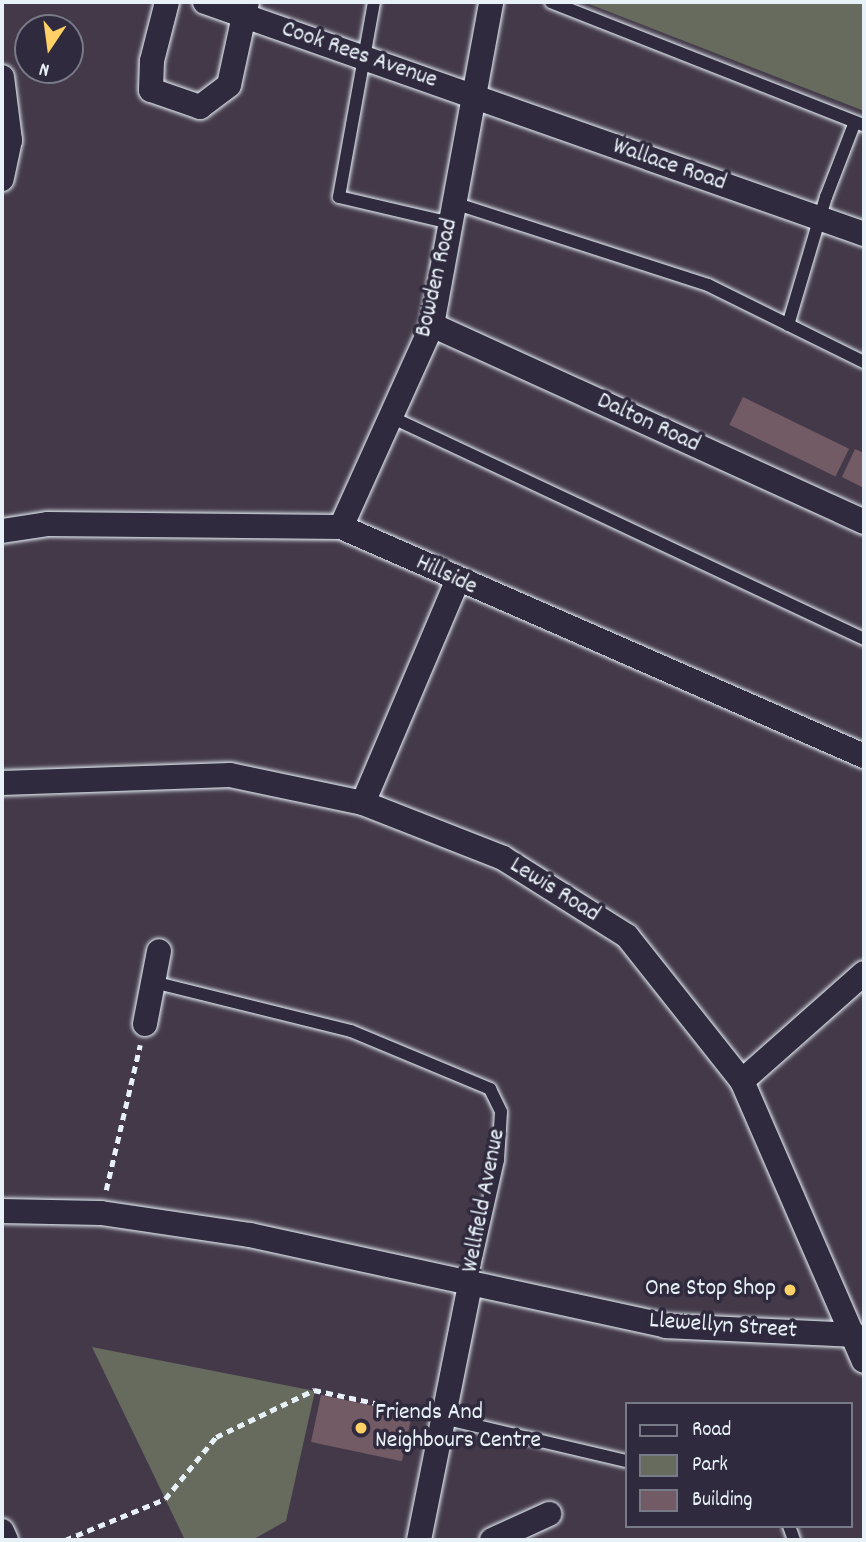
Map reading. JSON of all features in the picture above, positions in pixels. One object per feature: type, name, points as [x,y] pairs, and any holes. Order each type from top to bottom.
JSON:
[{"type":"street","points":[[167,2],[152,61],[151,90],[200,107],[229,85],[246,9]]},
{"type":"street","name":"Cook Rees Avenue","points":[[205,2],[246,9],[363,58],[474,97]]},
{"type":"street","name":"Bowden Road","points":[[341,527],[432,325],[491,2]]},
{"type":"street","points":[[2,77],[10,140],[2,179]]},
{"type":"street","name":"Wallace Road","points":[[474,97],[864,234]]},
{"type":"street","name":"Dalton Road","points":[[432,325],[864,522]]},
{"type":"street","name":"Hillside","points":[[2,531],[48,524],[341,527],[457,582],[864,756]]},
{"type":"street","points":[[363,803],[457,582]]},
{"type":"street","name":"Lewis Road","points":[[2,783],[230,775],[363,803],[503,859],[627,936],[742,1081],[860,1333],[864,1361]]},
{"type":"street","points":[[145,1024],[149,981],[159,951]]},
{"type":"street","points":[[742,1081],[864,973]]},
{"type":"street","name":"Wellfield Avenue","points":[[2,1211],[101,1213],[250,1235],[470,1284]]},
{"type":"street","points":[[419,1540],[470,1284]]},
{"type":"street","name":"Llewellyn Street","points":[[470,1284],[666,1326],[860,1333]]},
{"type":"street","points":[[492,1540],[522,1535],[549,1514]]},
{"type":"street","points":[[2,1531],[6,1540]]},
{"type":"lane","points":[[374,2],[339,197],[452,213],[708,285],[864,362]]},
{"type":"lane","points":[[551,2],[860,123],[826,197],[823,220],[788,325]]},
{"type":"lane","points":[[391,417],[864,639]]},
{"type":"lane","name":"Wellfield Avenue","points":[[149,981],[351,1031],[490,1089],[501,1112],[498,1160],[470,1284]]},
{"type":"lane","points":[[443,1418],[624,1461]]},
{"type":"path","points":[[110,1175],[145,1024]]},
{"type":"path","points":[[65,1540],[165,1499],[216,1437],[314,1390],[443,1418]]},
{"type":"green space","points":[[584,2],[864,2],[864,111],[859,109]]},
{"type":"green space","points":[[92,1347],[315,1391],[286,1521],[252,1540],[185,1540]]},
{"type":"building","points":[[743,397],[849,449],[835,477],[729,425]]},
{"type":"building","points":[[855,449],[864,453],[864,488],[842,477]]},
{"type":"building","name":"Friends And Neighbours Centre","points":[[321,1395],[412,1414],[402,1461],[311,1442]]},
{"type":"place","name":"One Stop Shop","points":[[790,1290]]},
{"type":"place","name":"Friends And Neighbours Centre","points":[[361,1428]]}]
